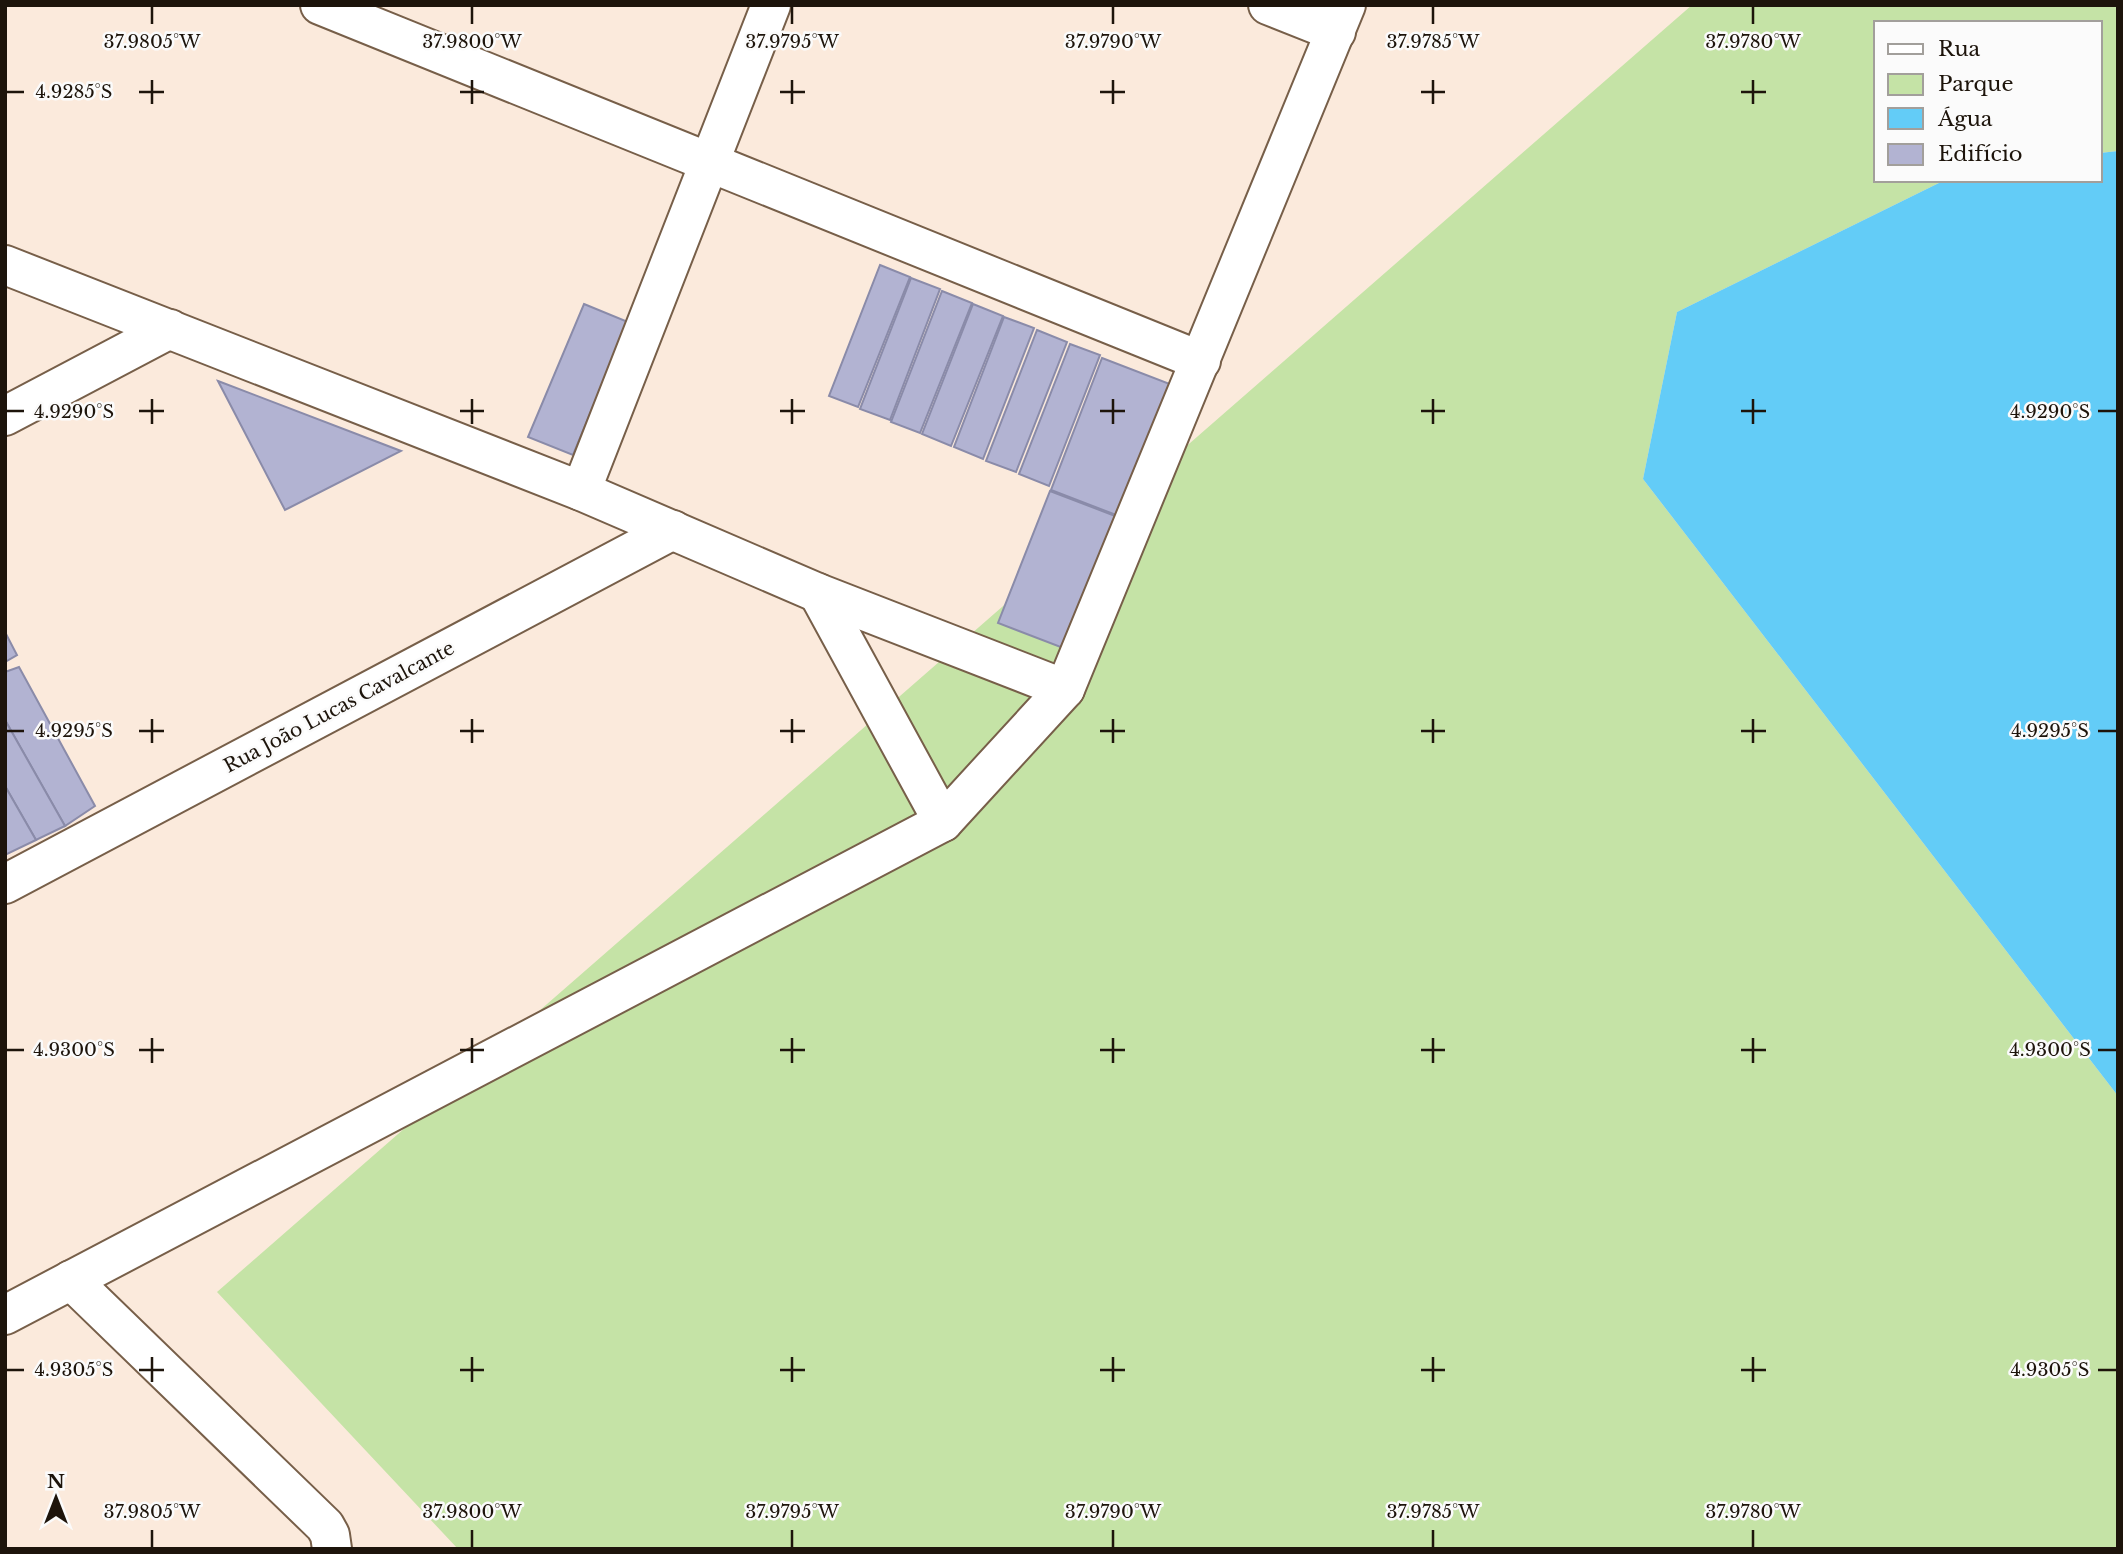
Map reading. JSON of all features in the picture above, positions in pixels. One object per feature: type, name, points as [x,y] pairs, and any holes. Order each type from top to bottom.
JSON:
[{"type":"street","points":[[320,5],[1201,361]]},
{"type":"street","points":[[581,491],[771,5]]},
{"type":"street","points":[[5,1315],[943,822],[1065,689],[1341,19],[1268,5]]},
{"type":"street","points":[[5,265],[581,491],[818,593],[1065,689]]},
{"type":"street","points":[[5,416],[170,329]]},
{"type":"street","name":"Rua João Lucas Cavalcante","points":[[5,884],[673,530]]},
{"type":"street","points":[[818,593],[943,822]]},
{"type":"street","points":[[71,1280],[325,1526],[330,1535],[332,1549]]},
{"type":"green space","points":[[1692,5],[2118,5],[2118,151],[2102,153],[2102,21],[1874,21],[1874,182],[1941,182],[1677,312],[1643,479],[2118,1096],[2118,1549],[458,1549],[217,1292]]},
{"type":"water","points":[[2118,151],[2118,1096],[1643,479],[1677,312],[1941,182],[2102,182],[2102,153]]},
{"type":"building","points":[[880,265],[910,277],[858,407],[829,396]]},
{"type":"building","points":[[911,278],[940,289],[890,420],[860,409]]},
{"type":"building","points":[[942,291],[972,303],[920,433],[891,422]]},
{"type":"building","points":[[584,304],[628,322],[573,455],[528,437]]},
{"type":"building","points":[[973,304],[1003,316],[951,446],[922,434]]},
{"type":"building","points":[[1004,317],[1034,328],[983,459],[954,447]]},
{"type":"building","points":[[1037,330],[1067,342],[1016,472],[986,461]]},
{"type":"building","points":[[1070,344],[1100,355],[1049,486],[1019,474]]},
{"type":"building","points":[[1102,358],[1175,386],[1124,518],[1051,490]]},
{"type":"building","points":[[218,381],[401,451],[285,510]]},
{"type":"building","points":[[1050,491],[1123,519],[1071,651],[998,623]]},
{"type":"building","points":[[5,632],[17,655],[5,662]]},
{"type":"building","points":[[19,667],[95,806],[65,826],[5,720],[5,672]]},
{"type":"building","points":[[5,720],[65,826],[36,840],[5,786]]},
{"type":"building","points":[[5,786],[36,840],[5,855]]}]
